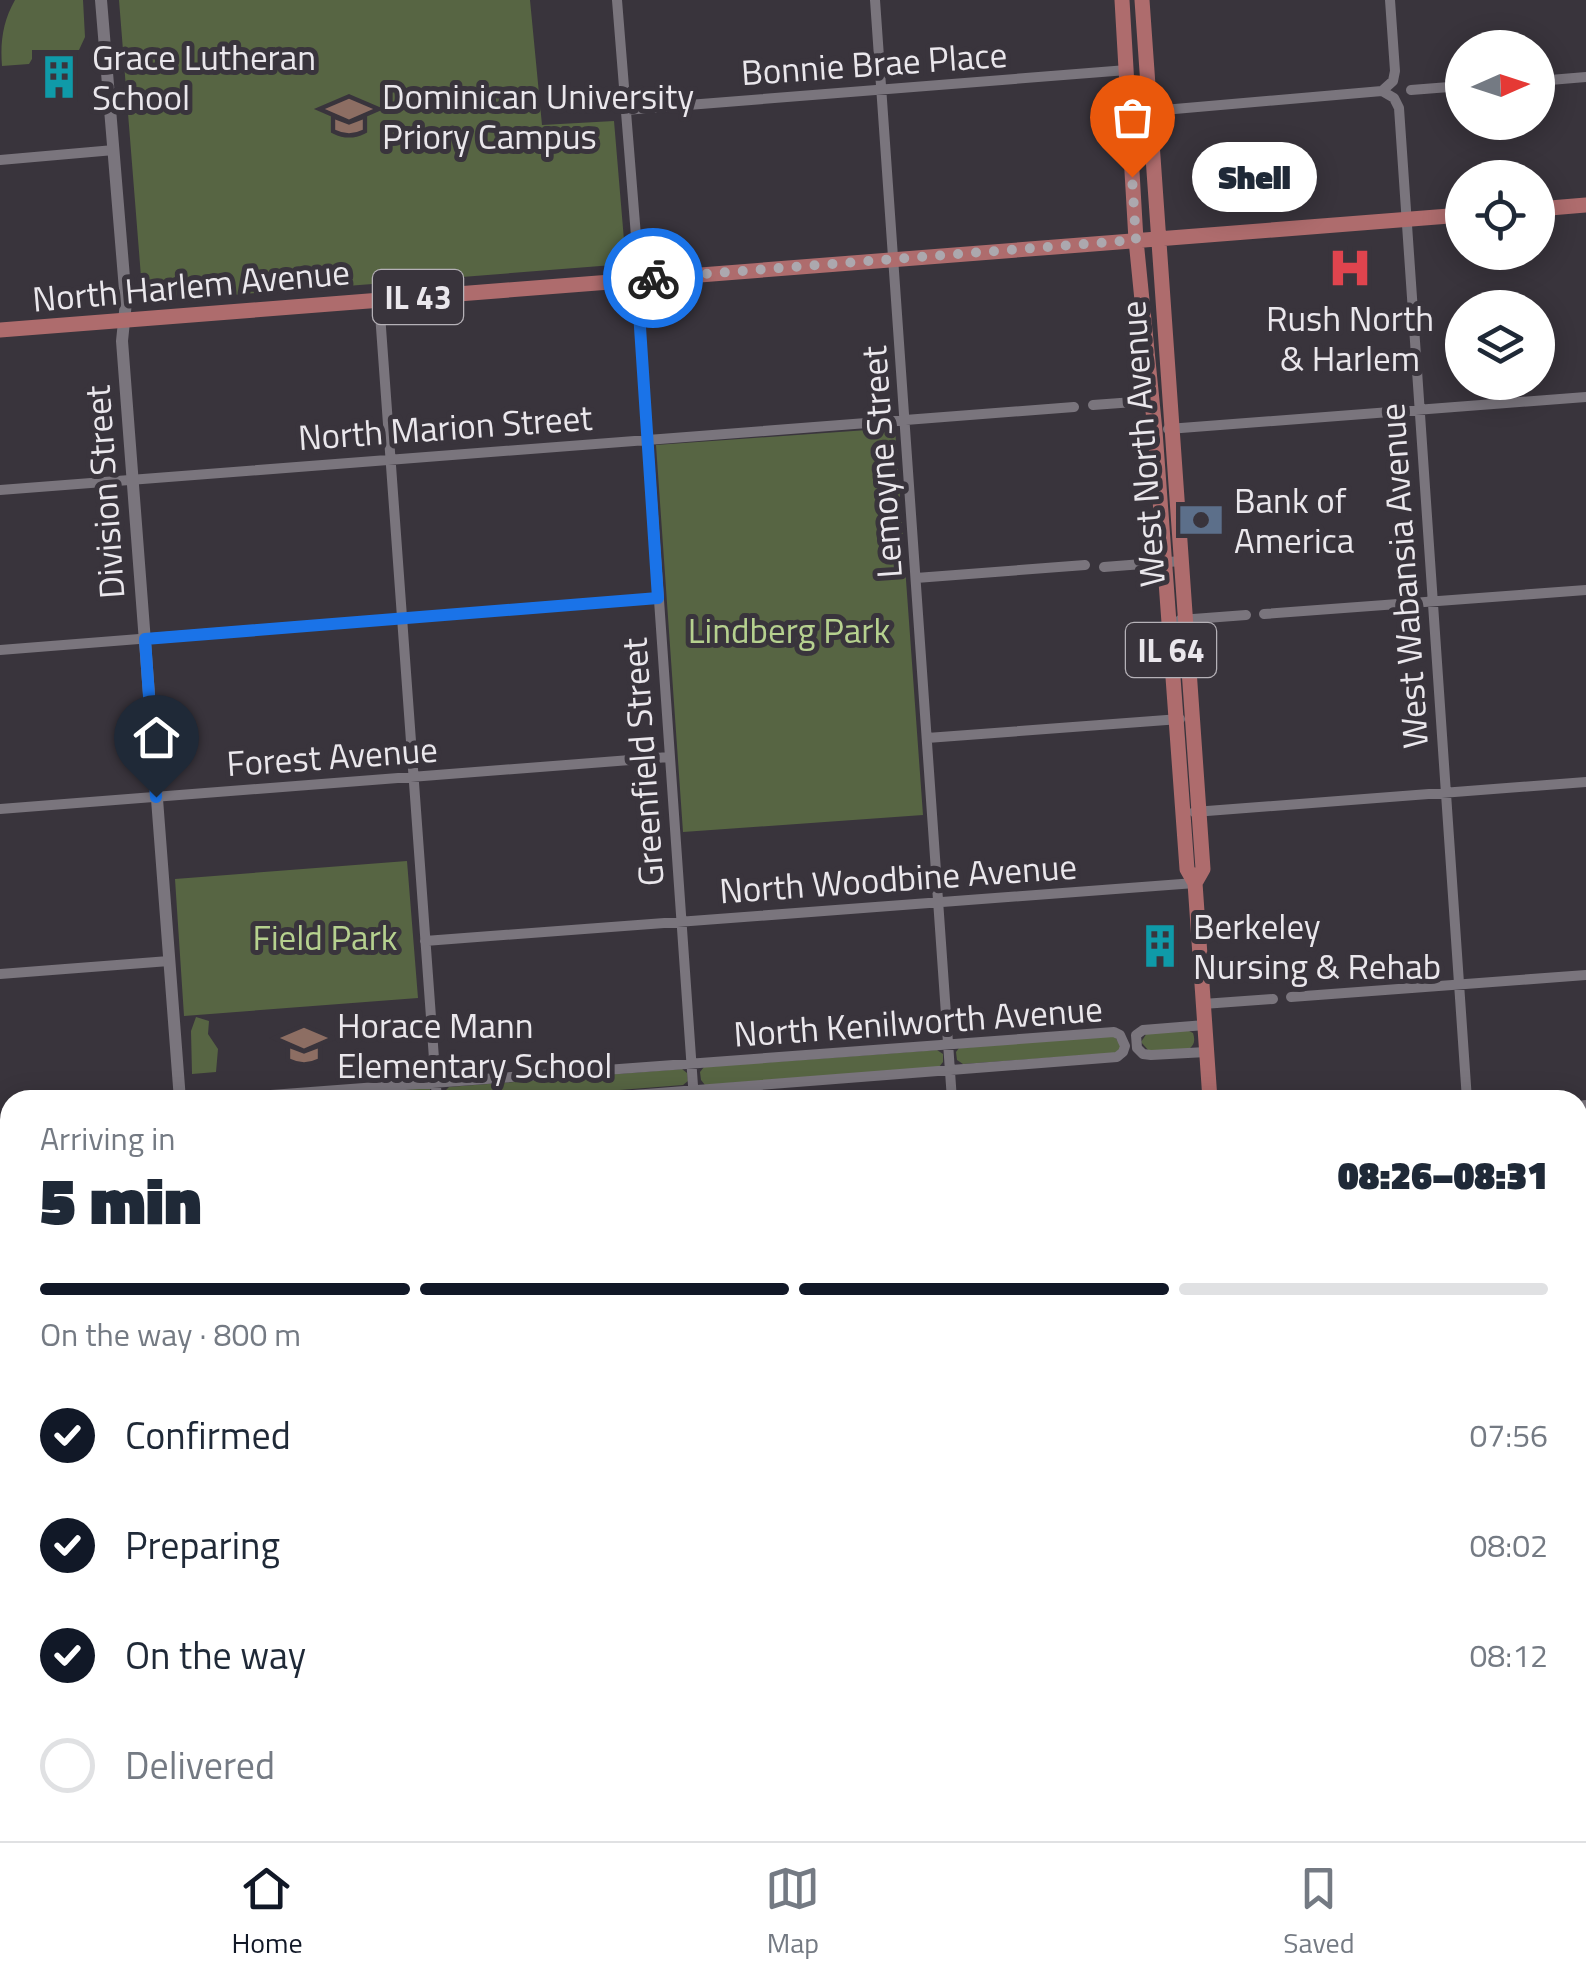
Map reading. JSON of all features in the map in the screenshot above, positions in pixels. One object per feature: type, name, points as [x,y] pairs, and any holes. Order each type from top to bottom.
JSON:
[{"type":"main road","name":"IL 64","points":[[1122,0],[1136,240]]},
{"type":"main road","name":"IL 64","points":[[1142,0],[1158,238]]},
{"type":"main road","points":[[1555,208],[1586,205]]},
{"type":"main road","name":"North Harlem Avenue","points":[[0,330],[1445,216]]},
{"type":"main road","name":"West North Avenue","points":[[1158,238],[1163,430],[1191,812],[1187,869],[1194,883],[1209,1090]]},
{"type":"main road","name":"West North Avenue","points":[[1136,240],[1151,401],[1163,430]]},
{"type":"street","name":"Division Street","points":[[102,0],[126,302],[122,341],[179,1090]]},
{"type":"street","name":"Greenfield Street","points":[[617,0],[694,1090]]},
{"type":"street","name":"Lemoyne Street","points":[[874,0],[951,1090]]},
{"type":"street","points":[[1129,113],[1382,91],[1393,80],[1395,71],[1390,0]]},
{"type":"street","name":"Bonnie Brae Place","points":[[625,110],[1127,70]]},
{"type":"street","points":[[1555,80],[1586,77]]},
{"type":"street","points":[[1411,90],[1445,87]]},
{"type":"street","name":"West Wabansia Avenue","points":[[1382,91],[1394,98],[1400,108],[1465,1090]]},
{"type":"street","points":[[0,160],[114,150]]},
{"type":"street","points":[[379,300],[436,1090]]},
{"type":"street","points":[[1163,430],[1586,397]]},
{"type":"street","points":[[1093,405],[1151,401]]},
{"type":"street","name":"North Marion Street","points":[[0,490],[1074,406]]},
{"type":"street","points":[[1104,567],[1172,562]]},
{"type":"street","points":[[916,578],[1085,565]]},
{"type":"street","points":[[1264,614],[1586,590]]},
{"type":"street","points":[[0,650],[658,598]]},
{"type":"street","points":[[1177,620],[1246,615]]},
{"type":"street","points":[[927,738],[1184,719]]},
{"type":"street","name":"Forest Avenue","points":[[0,809],[669,758]]},
{"type":"street","points":[[1191,812],[1586,782]]},
{"type":"street","name":"North Woodbine Avenue","points":[[426,941],[1194,883]]},
{"type":"street","points":[[0,974],[169,961]]},
{"type":"street","points":[[1291,998],[1586,975]]},
{"type":"street","points":[[1203,1004],[1273,999]]},
{"type":"street","name":"North Kenilworth Avenue","points":[[1204,1024],[1143,1030],[1136,1036],[1136,1048],[1143,1054],[1206,1052]]},
{"type":"street","name":"North Kenilworth Avenue","points":[[340,1090],[1114,1032],[1125,1046],[1117,1057],[745,1090]]},
{"type":"green space","points":[[15,0],[83,0],[85,37],[79,50],[32,50],[29,64],[2,66],[3,32]]},
{"type":"green space","points":[[119,0],[530,0],[542,125],[614,121],[626,264],[143,302]]},
{"type":"green space","name":"Lindberg Park","points":[[895,428],[923,815],[683,832],[656,445]]},
{"type":"green space","name":"Field Park","points":[[407,861],[418,998],[184,1016],[175,879]]},
{"type":"green space","points":[[196,1017],[209,1021],[208,1034],[218,1049],[216,1072],[192,1074],[191,1031]]},
{"type":"green space","points":[[1187,1030],[1194,1038],[1189,1049],[1149,1051],[1141,1042],[1147,1033]]},
{"type":"green space","points":[[1114,1036],[1122,1047],[1115,1053],[963,1064],[957,1060],[959,1048]]},
{"type":"green space","points":[[937,1050],[943,1054],[939,1067],[705,1085],[700,1072],[704,1067]]},
{"type":"green space","points":[[682,1069],[688,1081],[683,1085],[619,1090],[446,1090]]},
{"type":"way so far","points":[[653,278],[1136,240],[1132,177]]},
{"type":"place","name":"Grace Lutheran School","points":[[59,77]]},
{"type":"place","name":"Dominican University Priory Campus","points":[[349,116]]},
{"type":"place","name":"Shell","points":[[1132,177]]},
{"type":"place","name":"Rush North & Harlem","points":[[1350,268]]},
{"type":"place","name":"Bank of America","points":[[1201,520]]},
{"type":"place","name":"Berkeley Nursing & Rehab","points":[[1160,946]]},
{"type":"place","name":"Horace Mann Elementary School","points":[[304,1045]]},
{"type":"route","points":[[156,797],[145,639],[658,598],[638,297],[638,279],[653,278]]}]
